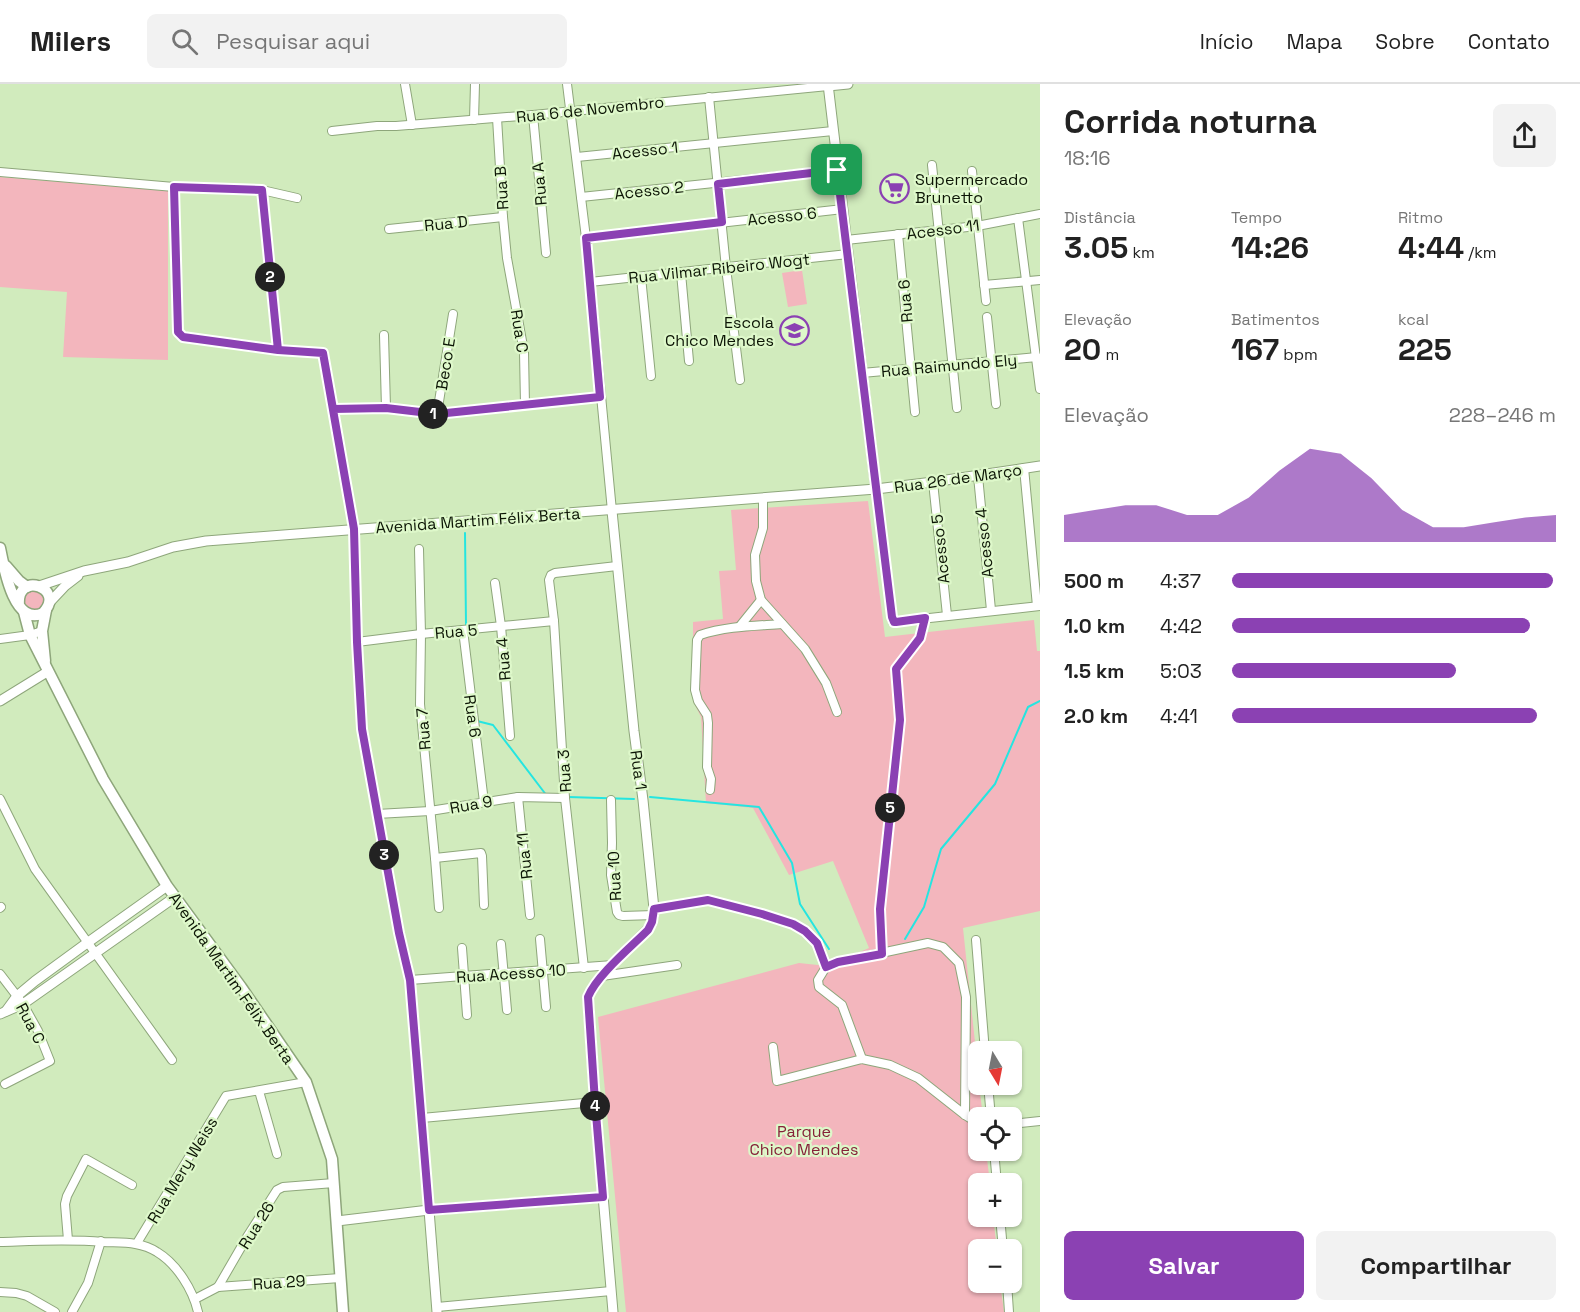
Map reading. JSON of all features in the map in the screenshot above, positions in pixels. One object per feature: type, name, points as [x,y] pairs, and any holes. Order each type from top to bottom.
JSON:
[{"type":"main road","points":[[2,558],[19,581],[27,586],[39,586],[47,592],[48,607],[36,616],[32,616],[22,608],[19,596],[27,586]]},
{"type":"main road","name":"Avenida Martim Félix Berta","points":[[2,558],[13,595],[22,608],[30,635],[103,779],[167,886],[241,987],[306,1082],[332,1159],[343,1312]]},
{"type":"main road","name":"Avenida Martim Félix Berta","points":[[46,670],[42,631],[48,607]]},
{"type":"street","points":[[405,84],[412,125]]},
{"type":"street","points":[[474,120],[475,84]]},
{"type":"street","points":[[567,84],[586,238],[612,511]]},
{"type":"street","name":"Rua 6 de Novembro","points":[[332,131],[533,115],[848,84]]},
{"type":"street","points":[[828,85],[894,622],[1039,606],[1024,468]]},
{"type":"street","points":[[709,97],[740,380]]},
{"type":"street","name":"Rua A","points":[[533,115],[546,253]]},
{"type":"street","name":"Rua B","points":[[497,118],[507,258]]},
{"type":"street","points":[[714,143],[833,131]]},
{"type":"street","name":"Acesso 1","points":[[577,157],[714,143]]},
{"type":"street","points":[[932,165],[957,408]]},
{"type":"street","points":[[718,184],[837,170]]},
{"type":"street","points":[[972,171],[986,301]]},
{"type":"street","points":[[0,172],[174,187],[262,190],[297,198]]},
{"type":"street","name":"Acesso 2","points":[[581,197],[718,184]]},
{"type":"street","points":[[174,187],[178,332],[180,335],[278,350],[323,353],[354,529],[362,729],[399,933],[410,980],[437,1310],[611,1291]]},
{"type":"street","points":[[262,190],[278,350]]},
{"type":"street","name":"Acesso 6","points":[[586,238],[843,209]]},
{"type":"street","name":"Acesso 11","points":[[846,240],[977,226],[1040,214]]},
{"type":"street","name":"Rua D","points":[[389,229],[503,216]]},
{"type":"street","points":[[1018,218],[1026,281],[1036,324],[1036,357],[1040,389]]},
{"type":"street","name":"Rua 6","points":[[898,234],[911,369]]},
{"type":"street","name":"Rua Vilmar Ribeiro Wogt","points":[[590,282],[848,254]]},
{"type":"street","name":"Rua C","points":[[507,258],[524,352],[525,405]]},
{"type":"street","points":[[681,273],[689,361]]},
{"type":"street","points":[[641,277],[651,376]]},
{"type":"street","points":[[984,285],[1040,280]]},
{"type":"street","name":"Beco E","points":[[437,414],[453,314]]},
{"type":"street","points":[[987,317],[996,404]]},
{"type":"street","points":[[384,335],[386,408]]},
{"type":"street","name":"Rua Raimundo Ely","points":[[862,373],[1036,357]]},
{"type":"street","points":[[911,369],[915,412]]},
{"type":"street","points":[[333,409],[386,408],[437,414],[600,397]]},
{"type":"street","name":"Rua 26 de Março","points":[[876,489],[1040,466]]},
{"type":"street","name":"Acesso 4","points":[[978,476],[991,610]]},
{"type":"street","name":"Acesso 5","points":[[933,482],[947,615]]},
{"type":"street","name":"Avenida Martim Félix Berta","points":[[39,586],[84,571],[128,562],[174,547],[206,541],[876,489]]},
{"type":"street","points":[[763,498],[763,528],[755,555],[756,581],[761,600],[805,649],[826,683],[837,712]]},
{"type":"street","name":"Rua 1","points":[[612,511],[654,912]]},
{"type":"street","name":"Rua 7","points":[[419,549],[420,704],[439,908]]},
{"type":"street","name":"Rua 3","points":[[584,968],[565,798],[554,621],[549,580],[555,573],[617,566]]},
{"type":"street","name":"Avenida Martim Félix Berta","points":[[48,607],[65,586],[84,571]]},
{"type":"street","name":"Rua 4","points":[[495,583],[510,736]]},
{"type":"street","points":[[740,626],[761,600]]},
{"type":"street","points":[[882,954],[880,909],[900,720],[896,669],[920,638],[925,618]]},
{"type":"street","name":"Rua 5","points":[[357,642],[554,621]]},
{"type":"street","points":[[710,790],[711,779],[707,767],[707,715],[698,701],[695,690],[697,640],[705,633],[740,626],[782,624]]},
{"type":"street","name":"Rua 6","points":[[462,630],[484,802]]},
{"type":"street","points":[[0,639],[42,631]]},
{"type":"street","points":[[0,701],[46,670]]},
{"type":"street","name":"Rua 9","points":[[377,814],[430,811],[518,796],[565,798]]},
{"type":"street","name":"Rua 11","points":[[518,796],[530,915]]},
{"type":"street","points":[[0,799],[35,869],[172,1060]]},
{"type":"street","name":"Rua 10","points":[[611,800],[611,875],[616,912],[623,916],[654,912]]},
{"type":"street","points":[[435,858],[481,853],[484,905]]},
{"type":"street","points":[[20,1000],[87,943],[167,886]]},
{"type":"street","points":[[3,1012],[95,953],[175,897]]},
{"type":"street","points":[[613,1312],[588,1005],[588,997],[592,989],[648,930],[654,912],[708,900],[793,924],[805,931],[817,943],[826,967]]},
{"type":"street","points":[[540,939],[546,1007]]},
{"type":"street","points":[[976,940],[984,1041]]},
{"type":"street","points":[[501,944],[507,1010]]},
{"type":"street","points":[[862,1059],[843,1005],[819,987],[818,980],[826,967],[838,962],[928,944],[943,947],[959,963],[966,997],[965,1115]]},
{"type":"street","points":[[462,948],[467,1015]]},
{"type":"street","name":"Rua Acesso 10","points":[[410,980],[613,965]]},
{"type":"street","points":[[602,976],[677,965]]},
{"type":"street","name":"Rua C","points":[[0,975],[20,1000],[38,1031],[50,1062],[5,1084]]},
{"type":"street","points":[[773,1047],[777,1080],[862,1059],[890,1065],[918,1078],[968,1117]]},
{"type":"street","points":[[277,1154],[259,1090],[306,1082]]},
{"type":"street","name":"Rua Mery Weiss","points":[[137,1244],[226,1096],[259,1090]]},
{"type":"street","points":[[422,1118],[595,1102]]},
{"type":"street","points":[[1022,1123],[1040,1121]]},
{"type":"street","points":[[68,1240],[65,1204],[86,1159],[132,1185]]},
{"type":"street","name":"Rua 26","points":[[218,1287],[278,1190],[283,1187],[334,1183]]},
{"type":"street","points":[[337,1221],[429,1210],[603,1197]]},
{"type":"street","points":[[0,1242],[68,1240],[137,1244],[158,1252],[177,1269],[195,1299],[198,1312]]},
{"type":"street","points":[[72,1312],[88,1283],[101,1241]]},
{"type":"street","name":"Rua 29","points":[[218,1287],[340,1278]]},
{"type":"street","points":[[195,1299],[218,1287]]},
{"type":"street","points":[[0,1292],[27,1296],[55,1312]]},
{"type":"street","points":[[1008,1293],[1010,1312]]},
{"type":"green space","points":[[0,177],[168,191],[168,360],[63,357],[67,292],[0,287]]},
{"type":"green space","points":[[802,270],[807,304],[788,307],[782,273]]},
{"type":"green space","name":"Parque Chico Mendes","points":[[868,501],[885,637],[1034,620],[1037,651],[1040,651],[1040,911],[963,928],[975,1041],[968,1041],[968,1095],[980,1095],[982,1107],[968,1107],[968,1161],[987,1161],[989,1173],[968,1173],[968,1227],[994,1227],[996,1239],[968,1239],[968,1293],[1001,1293],[1004,1312],[626,1312],[598,1017],[799,963],[827,966],[869,948],[833,861],[789,875],[753,808],[706,803],[701,717],[693,701],[693,622],[723,619],[719,571],[736,570],[731,510]]},
{"type":"green space","points":[[38,589],[46,600],[40,609],[33,610],[25,604],[24,597],[28,591]]},
{"type":"waterway","points":[[465,533],[466,625]]},
{"type":"waterway","points":[[905,939],[924,907],[941,849],[995,784],[1028,707],[1040,701]]},
{"type":"waterway","points":[[477,721],[493,725],[547,796]]},
{"type":"waterway","points":[[568,797],[634,799]]},
{"type":"waterway","points":[[650,797],[759,807],[792,863],[800,904],[829,949]]},
{"type":"place","name":"Supermercado Brunetto","points":[[894,188]]},
{"type":"place","name":"Escola Chico Mendes","points":[[795,331]]},
{"type":"route","points":[[837,170],[718,184],[722,222],[586,238],[600,397],[437,414],[386,408],[333,409],[323,353],[278,350],[180,335],[178,332],[174,187],[262,190],[278,350],[323,353],[354,529],[362,729],[399,933],[410,980],[429,1210],[603,1197],[588,997],[602,976],[648,930],[654,909],[708,900],[793,924],[805,931],[817,943],[826,967],[838,962],[882,954],[880,909],[900,720],[896,669],[920,638],[925,618],[894,622],[892,617],[837,170]]}]
